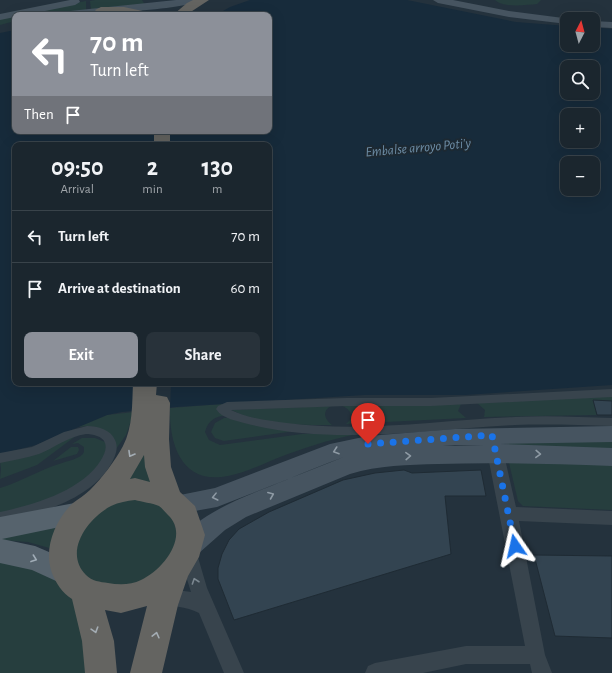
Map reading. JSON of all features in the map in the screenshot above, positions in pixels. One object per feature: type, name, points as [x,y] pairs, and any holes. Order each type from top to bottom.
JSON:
[{"type":"highway","points":[[176,8],[203,0]]},
{"type":"highway","points":[[101,10],[149,9]]},
{"type":"highway","points":[[145,386],[150,417],[156,438],[158,467],[173,500],[187,517],[191,530],[172,573],[146,673]]},
{"type":"highway","points":[[101,673],[98,641],[76,583],[62,558],[63,542],[70,526],[119,473],[150,417],[158,386]]},
{"type":"highway","points":[[90,505],[118,492],[136,489],[153,491],[173,500]]},
{"type":"highway","points":[[76,583],[99,597],[114,599],[172,573]]},
{"type":"main road","points":[[22,12],[88,0]]},
{"type":"main road","points":[[149,9],[163,5],[176,8],[195,0]]},
{"type":"main road","points":[[438,0],[509,14],[560,20]]},
{"type":"main road","points":[[450,0],[515,12],[560,18]]},
{"type":"main road","points":[[85,12],[101,10]]},
{"type":"main road","points":[[0,18],[12,15]]},
{"type":"main road","points":[[600,23],[612,24]]},
{"type":"main road","points":[[0,28],[12,25]]},
{"type":"main road","points":[[172,573],[216,523],[238,510],[345,466],[392,457],[494,444],[612,434]]},
{"type":"main road","points":[[173,500],[217,497],[338,450],[397,441],[494,444],[612,457]]},
{"type":"main road","points":[[0,528],[90,505]]},
{"type":"main road","points":[[0,551],[14,552],[32,558],[76,583]]},
{"type":"street","points":[[612,393],[431,402],[346,402],[227,406],[222,409],[231,415],[251,421],[280,427],[312,430],[361,430],[515,421],[612,422]]},
{"type":"street","points":[[0,458],[33,451],[76,433],[88,430],[99,432],[108,438],[111,448],[108,460],[102,468],[73,492],[32,509],[0,517]]},
{"type":"street","points":[[494,444],[536,655],[542,673]]},
{"type":"street","points":[[509,514],[612,518]]},
{"type":"street","points":[[206,607],[193,601],[172,573],[192,570],[234,673]]},
{"type":"street","points":[[375,673],[466,655],[536,655]]},
{"type":"green space","points":[[142,0],[145,5],[91,10],[90,1]]},
{"type":"green space","points":[[495,0],[541,0],[537,4],[509,5],[499,3]]},
{"type":"green space","points":[[86,1],[86,10],[70,12],[30,12]]},
{"type":"green space","points":[[12,16],[12,22],[0,25],[0,19]]},
{"type":"green space","points":[[612,395],[612,401],[593,400],[597,415],[484,417],[485,410],[477,403]]},
{"type":"green space","points":[[222,404],[218,412],[226,415],[212,420],[205,432],[209,440],[220,445],[302,434],[361,433],[333,439],[236,474],[212,477],[199,474],[189,468],[181,459],[176,448],[172,436],[170,408]]},
{"type":"green space","points":[[461,404],[458,411],[466,418],[346,424],[351,419],[351,414],[348,409],[342,406]]},
{"type":"green space","points":[[331,406],[326,410],[325,415],[327,420],[332,425],[280,424],[255,419],[232,410]]},
{"type":"green space","points":[[134,412],[126,435],[113,453],[114,445],[89,426],[78,427],[107,415]]},
{"type":"green space","points":[[224,418],[295,431],[224,441],[215,438],[211,432],[215,423]]},
{"type":"green space","points":[[77,435],[37,465],[0,479],[0,461]]},
{"type":"green space","points":[[82,438],[95,438],[105,442],[108,449],[97,468],[76,485],[52,498],[0,513],[0,488],[80,456],[84,452],[84,447],[78,443],[72,444]]},
{"type":"green space","points":[[142,440],[160,486],[118,487]]},
{"type":"green space","points":[[612,440],[612,452],[505,448],[506,442]]},
{"type":"green space","points":[[71,447],[78,447],[79,450],[77,454],[53,461]]},
{"type":"green space","points":[[612,462],[612,510],[523,506],[518,501],[509,463]]},
{"type":"green space","points":[[143,497],[171,510],[180,546],[150,582],[101,587],[77,569],[74,539],[109,502]]},
{"type":"green space","points":[[58,524],[53,549],[28,542],[0,540],[0,535]]},
{"type":"green space","points":[[0,551],[67,573],[101,673],[0,673]]},
{"type":"water","name":"Embalse arroyo Poti'y","points":[[250,0],[407,0],[516,22],[560,25],[560,52],[600,52],[600,28],[612,29],[612,385],[465,395],[364,395],[176,407],[122,412],[107,415],[36,445],[0,454],[0,33],[12,31],[12,134],[272,134],[272,12],[221,12],[230,7]]},
{"type":"pier","points":[[136,386],[171,386],[170,410],[133,414]]},
{"type":"building","points":[[593,400],[612,401],[612,415],[597,415]]},
{"type":"building","points":[[404,470],[412,473],[481,470],[486,496],[445,496],[451,554],[234,620],[218,579],[218,568],[222,554],[229,540],[239,529],[269,512],[343,480],[375,473]]},
{"type":"building","points":[[534,555],[612,556],[612,638],[555,636]]},
{"type":"route","points":[[368,444],[492,435],[515,546]]}]
